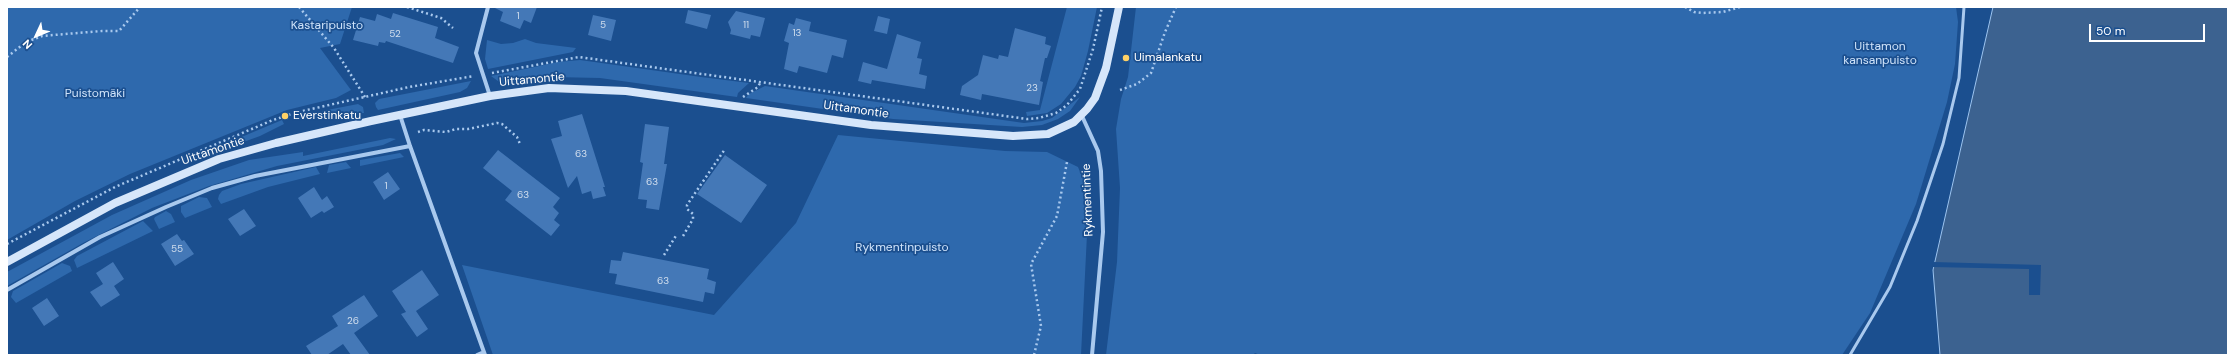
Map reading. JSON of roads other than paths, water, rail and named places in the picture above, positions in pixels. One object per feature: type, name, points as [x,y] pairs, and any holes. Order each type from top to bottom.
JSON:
[{"type":"street","points":[[488,7],[476,53],[490,96]]},
{"type":"street","points":[[1082,116],[1101,84],[1119,7]]},
{"type":"street","name":"Uittamontie","points":[[7,262],[115,203],[219,159],[283,141],[490,96],[549,88],[626,91],[871,125],[1013,136],[1053,133],[1082,116]]},
{"type":"street","points":[[400,115],[484,353],[478,355]]},
{"type":"street","name":"Rykmentintie","points":[[1082,116],[1098,151],[1101,171],[1103,232],[1092,355]]},
{"type":"street","points":[[7,290],[100,237],[212,188],[254,176],[410,146]]},
{"type":"lane","points":[[1850,355],[1890,286],[1917,221],[1943,144],[1959,78],[1964,7]]},
{"type":"place","name":"Uimalankatu","points":[[1126,58]]},
{"type":"place","name":"Everstinkatu","points":[[285,116]]},
{"type":"park label","name":"Kastaripuisto","points":[[327,26]]},
{"type":"park label","name":"Uittamon kansanpuisto","points":[[1880,54]]},
{"type":"park label","name":"Puistomäki","points":[[95,94]]},
{"type":"park label","name":"Rykmentinpuisto","points":[[902,248]]}]
